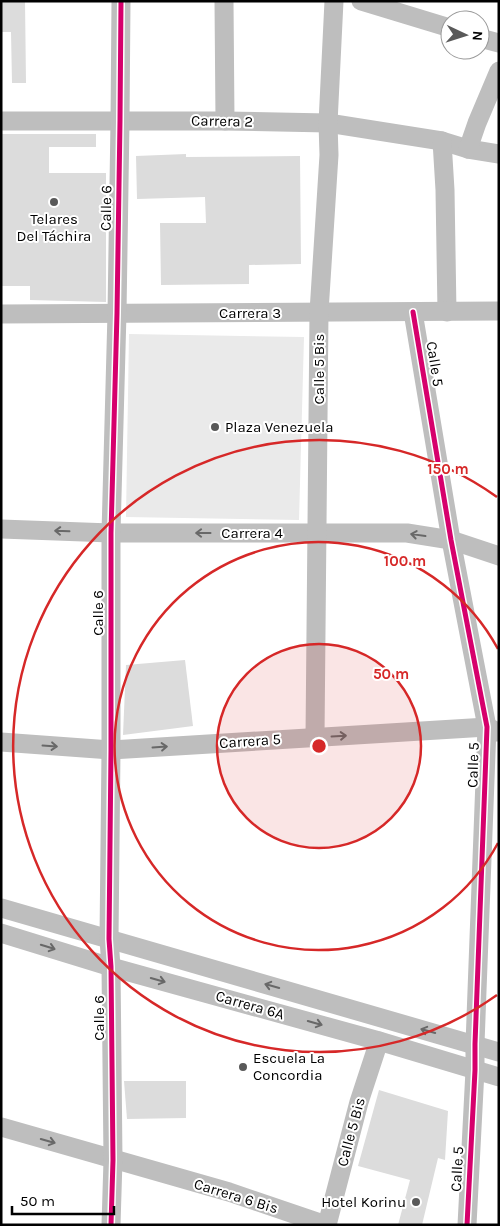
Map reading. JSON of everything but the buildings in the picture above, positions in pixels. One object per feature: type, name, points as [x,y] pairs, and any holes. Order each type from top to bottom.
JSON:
[{"type":"street","name":"Calle 6","points":[[112,1225],[111,967],[109,940],[111,533],[117,314],[120,1]]},
{"type":"street","points":[[224,1],[224,121]]},
{"type":"street","name":"Calle 5 Bis","points":[[315,737],[319,312],[329,155],[328,123],[334,1]]},
{"type":"street","points":[[361,1],[440,25]]},
{"type":"street","points":[[468,149],[477,122],[499,71]]},
{"type":"street","name":"Carrera 2","points":[[1,121],[328,123],[442,141],[468,149],[499,154]]},
{"type":"street","points":[[442,141],[445,190],[447,312]]},
{"type":"street","name":"Carrera 3","points":[[1,314],[499,311]]},
{"type":"street","name":"Calle 5","points":[[413,312],[451,540],[493,730],[475,1044],[467,1225]]},
{"type":"street","name":"Carrera 4","points":[[1,530],[111,533],[407,533],[451,540],[499,556]]},
{"type":"street","name":"Carrera 5","points":[[1,742],[111,750],[315,737],[493,730]]},
{"type":"street","name":"Carrera 6A","points":[[1,908],[499,1052]]},
{"type":"street","name":"Carrera 6A","points":[[1,933],[111,967],[379,1041],[499,1077]]},
{"type":"street","name":"Calle 5 Bis","points":[[327,1225],[359,1102],[379,1041]]},
{"type":"street","name":"Carrera 6 Bis","points":[[1,1127],[228,1192],[327,1225]]},
{"type":"shaded area","name":"Plaza Venezuela","points":[[129,334],[304,337],[299,520],[126,517]]},
{"type":"cycle path","points":[[111,1225],[113,1160],[109,939],[111,533],[117,313],[121,1]]},
{"type":"cycle path","points":[[413,312],[451,540],[487,727],[475,1070],[467,1225]]},
{"type":"place","name":"Telares Del Táchira","points":[[54,202]]},
{"type":"place","name":"Plaza Venezuela","points":[[215,427]]},
{"type":"place","name":"Escuela La Concordia","points":[[243,1067]]},
{"type":"place","name":"Hotel Korinu","points":[[416,1202]]}]
